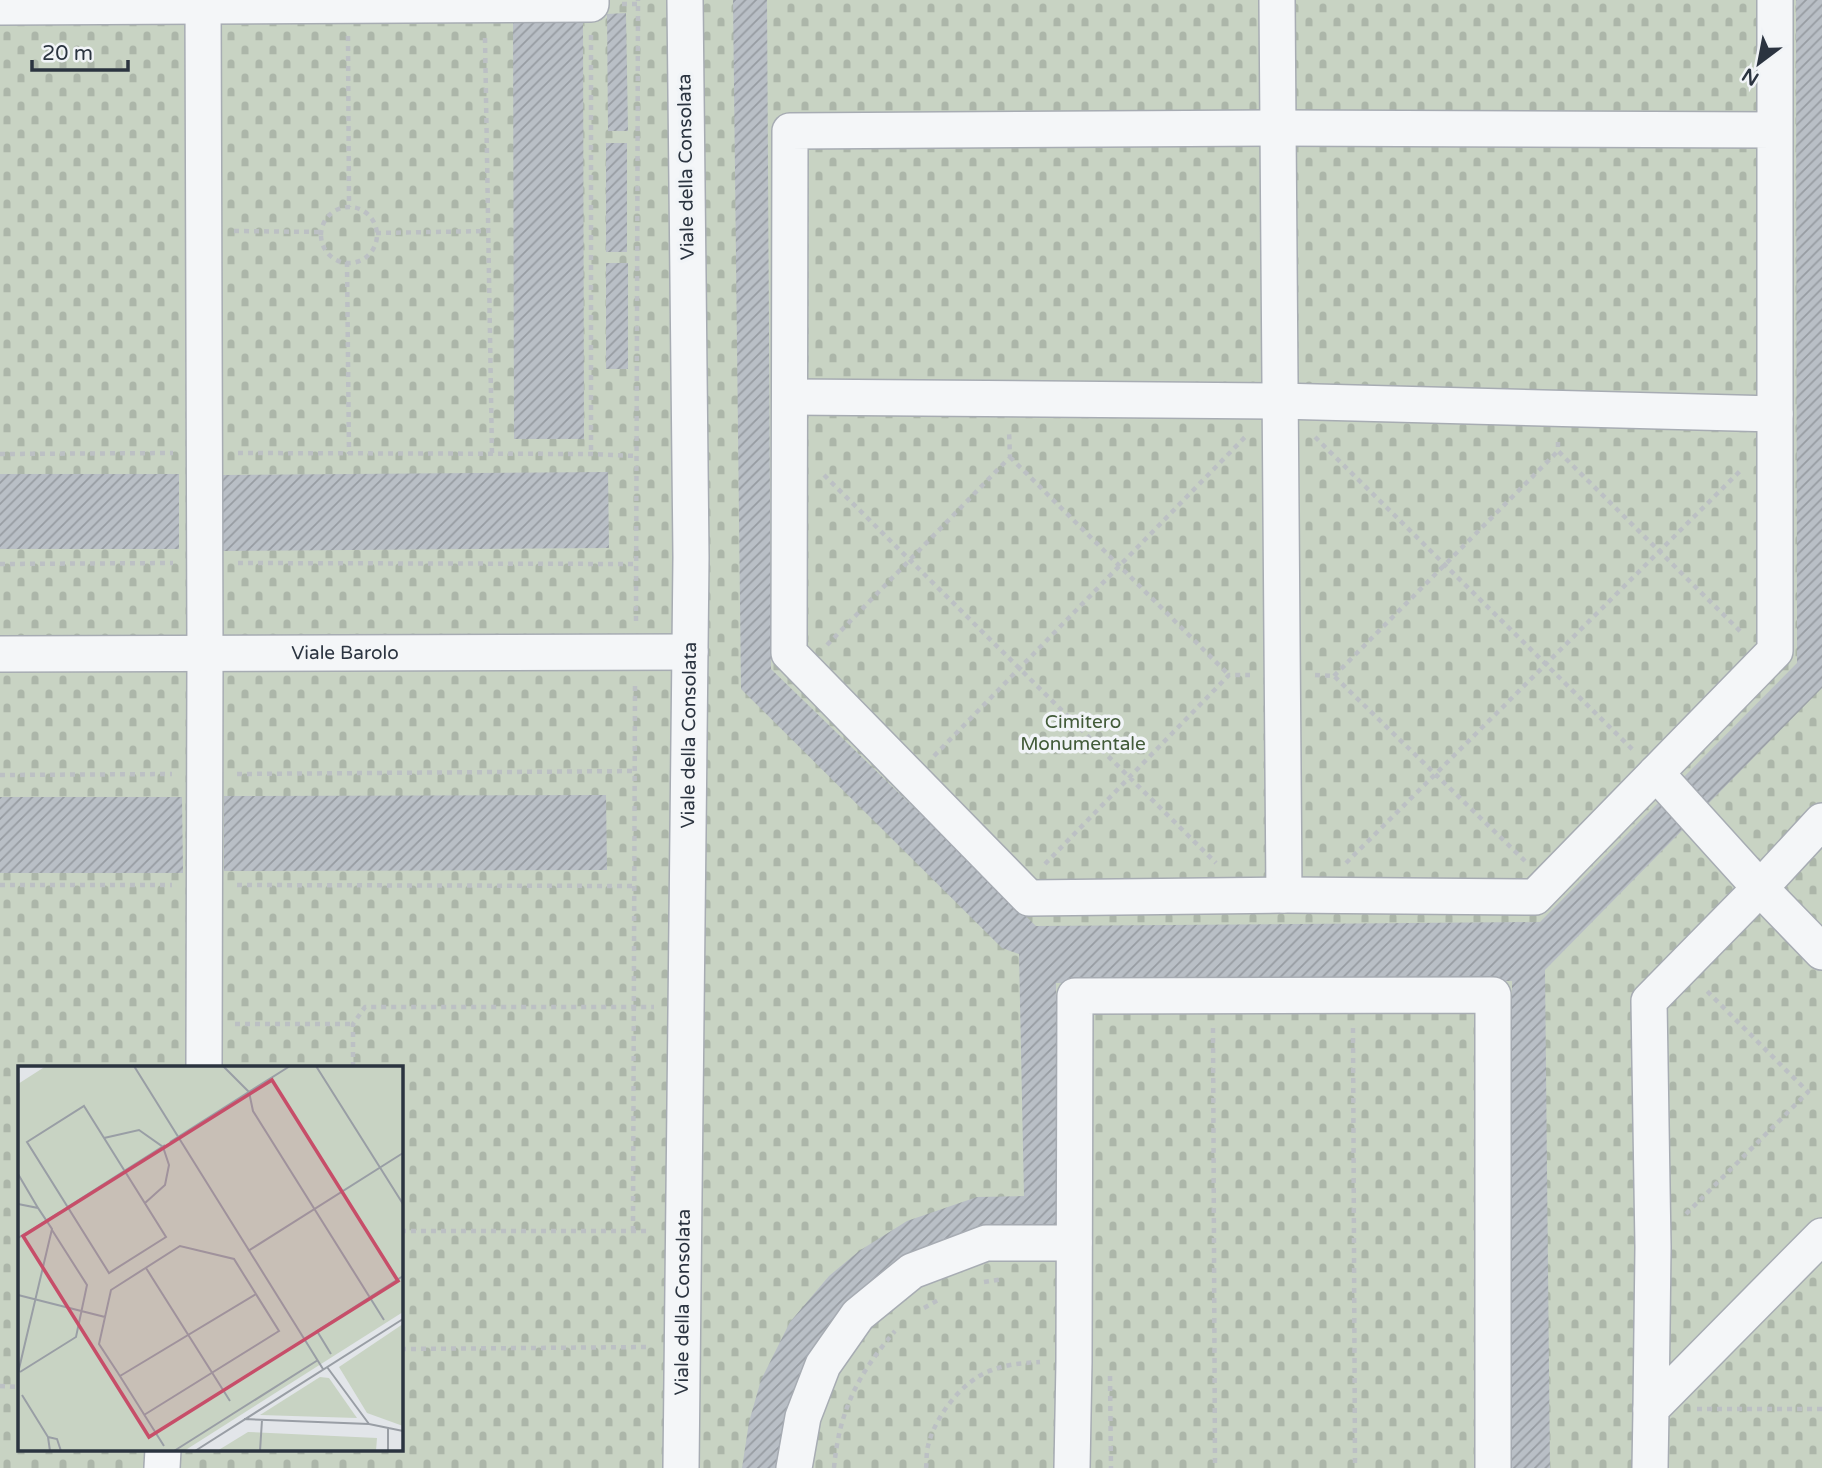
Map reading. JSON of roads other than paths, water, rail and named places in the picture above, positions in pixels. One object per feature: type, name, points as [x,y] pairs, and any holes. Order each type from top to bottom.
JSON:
[{"type":"street","name":"Viale della Consolata","points":[[681,1468],[691,557],[685,0]]},
{"type":"street","points":[[1277,0],[1279,401],[1299,896]]},
{"type":"street","points":[[1775,0],[1775,130],[1775,425],[1775,651],[1535,897],[1029,898],[789,653],[790,131],[1278,128],[1775,130]]},
{"type":"street","points":[[0,7],[203,3],[347,6],[591,2]]},
{"type":"street","points":[[203,3],[204,1066]]},
{"type":"street","points":[[790,397],[1279,401],[1562,409],[1775,425]]},
{"type":"street","name":"Viale Barolo","points":[[0,654],[690,652]]},
{"type":"street","points":[[1656,773],[1759,888],[1822,953]]},
{"type":"street","points":[[1650,1468],[1653,1247],[1649,1001],[1822,821]]},
{"type":"street","points":[[1072,1468],[1075,996],[1213,995],[1353,1012],[1493,995],[1493,1468]]},
{"type":"street","points":[[1651,1409],[1822,1236]]},
{"type":"street","points":[[794,1468],[803,1417],[822,1365],[858,1315],[912,1270],[986,1243],[1074,1243]]},
{"type":"street","points":[[162,1468],[163,1450]]},
{"type":"park label","name":"Cimitero Monumentale","points":[[1083,733]]}]
